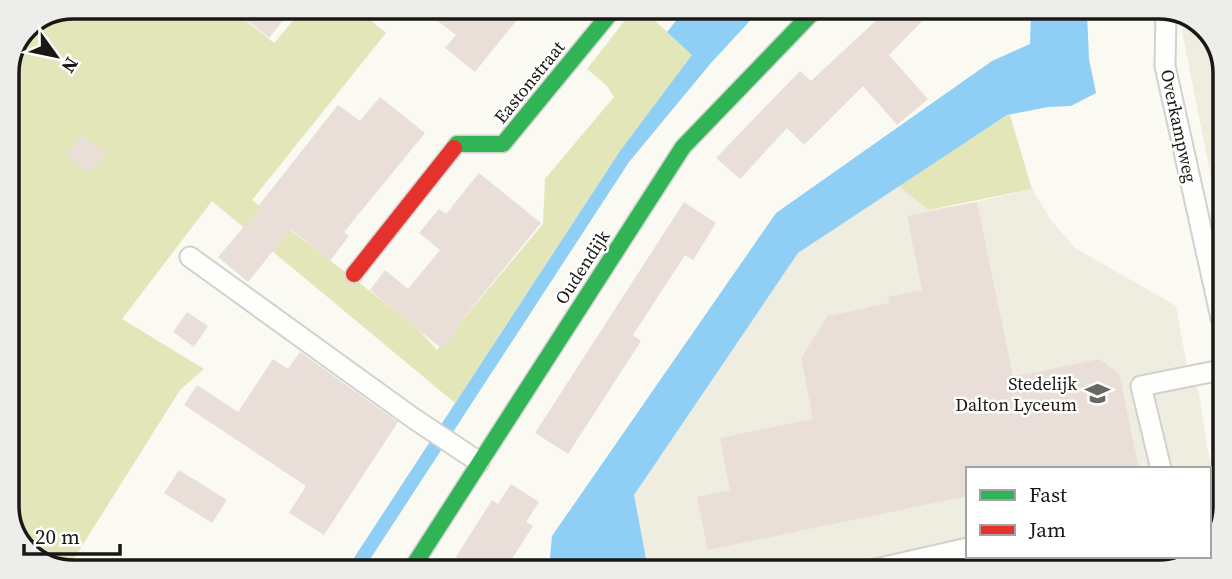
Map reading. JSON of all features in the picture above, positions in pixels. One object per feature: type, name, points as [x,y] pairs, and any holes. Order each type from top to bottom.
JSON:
[{"type":"street","name":"Eastonstraat","points":[[354,274],[457,145],[503,144],[606,19]]},
{"type":"street","name":"Oudendijk","points":[[416,560],[682,147],[806,19]]},
{"type":"lane","name":"Overkampweg","points":[[1166,20],[1165,66],[1213,282]]},
{"type":"lane","points":[[190,257],[412,418],[479,462]]},
{"type":"lane","points":[[1161,467],[1141,386],[1213,372]]},
{"type":"lane","points":[[915,560],[966,548]]},
{"type":"shaded area","points":[[1183,25],[1202,40],[1212,63],[1213,187],[1182,31]]},
{"type":"shaded area","points":[[899,186],[930,210],[1032,189],[1051,220],[1075,248],[1176,306],[1187,367],[1199,393],[1213,472],[1211,519],[1211,467],[966,467],[966,539],[873,560],[646,560],[633,495],[798,253]]},
{"type":"shaded area","points":[[1002,558],[1173,558],[1159,560]]},
{"type":"green space","points":[[73,19],[244,19],[274,43],[295,19],[369,19],[386,33],[252,200],[415,326],[437,350],[543,224],[545,179],[614,97],[607,86],[587,69],[626,19],[653,19],[693,55],[620,151],[455,403],[212,201],[122,319],[204,369],[180,390],[73,560],[43,551],[28,536],[19,509],[19,70],[30,40],[46,26]]},
{"type":"green space","points":[[1010,115],[1032,189],[929,210],[899,186]]},
{"type":"water","points":[[678,19],[752,19],[711,63],[629,162],[370,560],[353,560],[620,151],[692,55],[667,32]]},
{"type":"water","points":[[1031,19],[1087,19],[1089,59],[1096,93],[1071,106],[1048,107],[1007,115],[798,253],[634,495],[646,560],[550,560],[552,536],[776,213],[992,61],[1030,44]]},
{"type":"building","points":[[246,19],[284,19],[269,38]]},
{"type":"building","points":[[435,19],[518,19],[475,72],[445,48],[456,35]]},
{"type":"building","points":[[877,19],[924,19],[889,55],[928,99],[897,125],[863,86],[804,145],[787,128],[740,179],[716,158],[800,71],[811,81]]},
{"type":"building","points":[[380,97],[425,133],[344,232],[349,236],[330,261],[291,229],[248,282],[218,257],[261,207],[259,205],[338,105],[360,121]]},
{"type":"building","points":[[81,135],[105,154],[90,173],[66,155]]},
{"type":"building","points":[[479,173],[541,223],[457,326],[459,328],[442,349],[370,290],[385,270],[408,289],[440,250],[419,233],[439,209],[446,214]]},
{"type":"building","points":[[684,202],[716,223],[693,260],[685,255],[633,335],[641,341],[568,454],[535,433]]},
{"type":"building","points":[[977,202],[1013,377],[1099,359],[1119,373],[1139,467],[966,467],[966,496],[708,550],[697,497],[730,490],[720,438],[813,419],[801,358],[828,316],[889,303],[888,297],[922,290],[907,216]]},
{"type":"building","points":[[187,312],[208,326],[194,347],[173,332]]},
{"type":"building","points":[[300,352],[398,422],[324,535],[289,513],[306,486],[184,405],[197,385],[238,412],[273,359],[288,369]]},
{"type":"building","points":[[179,470],[227,500],[212,523],[164,493]]},
{"type":"building","points":[[511,484],[539,502],[526,522],[533,526],[511,560],[454,560],[492,500],[498,504]]},
{"type":"traffic: fast","points":[[454,148],[457,144],[503,144],[606,19]]},
{"type":"traffic: fast","points":[[417,560],[683,147],[806,19]]},
{"type":"traffic: jam","points":[[354,274],[454,148]]},
{"type":"place","name":"Stedelijk Dalton Lyceum","points":[[1097,393]]}]
